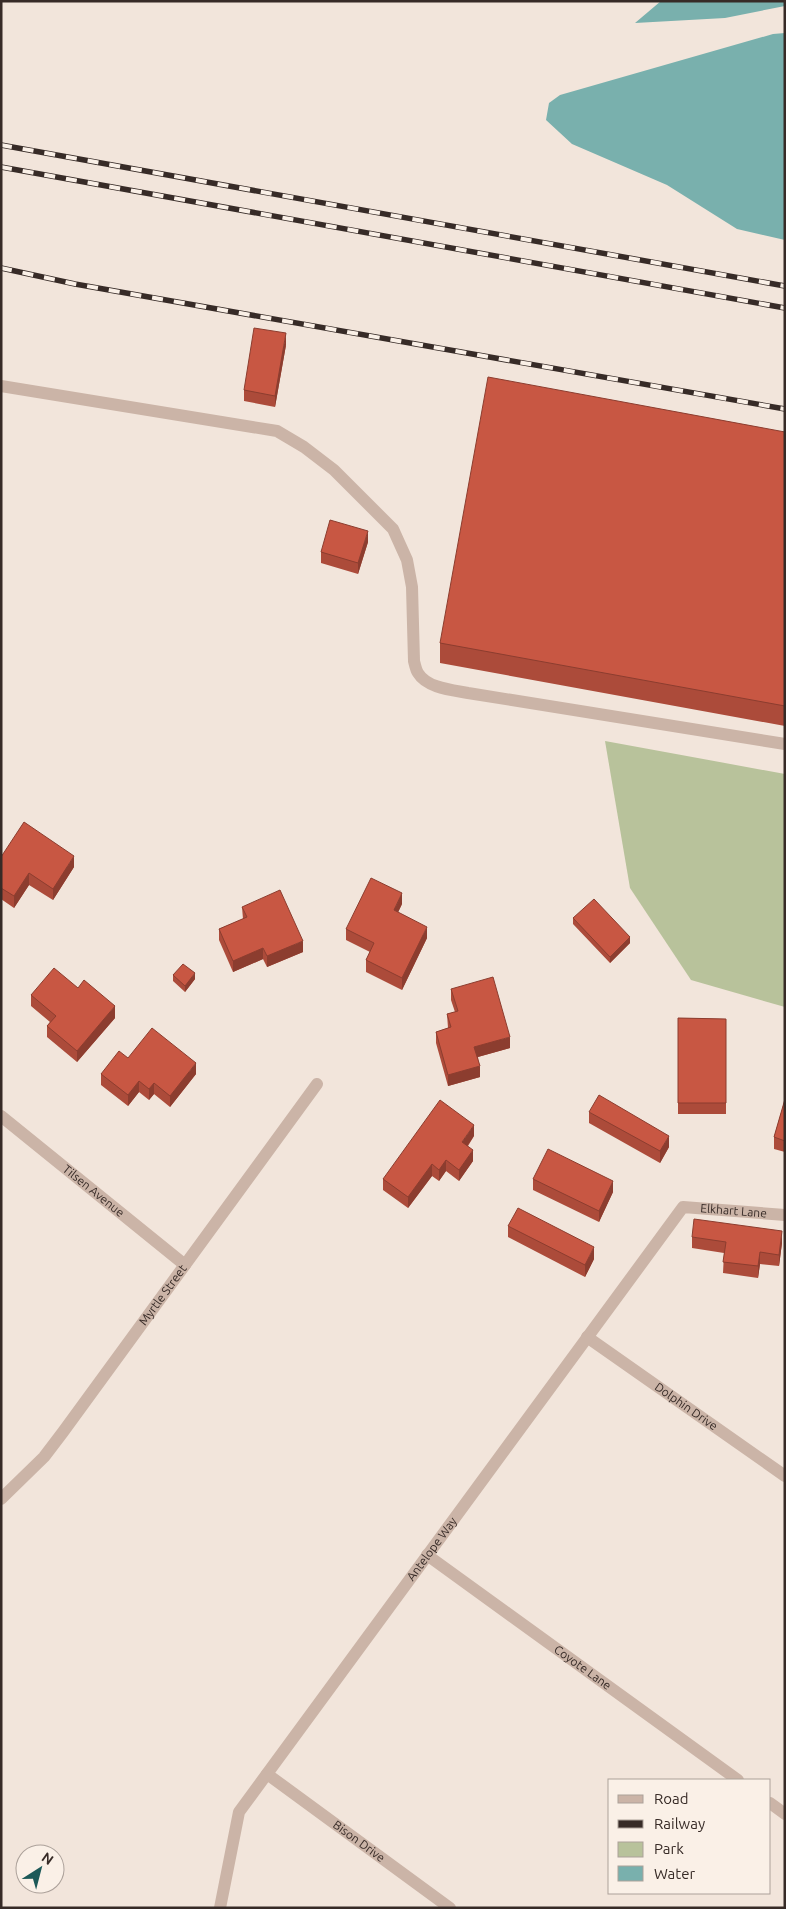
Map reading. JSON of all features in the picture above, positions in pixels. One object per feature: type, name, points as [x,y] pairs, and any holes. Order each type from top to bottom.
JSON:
[{"type":"street","points":[[1,386],[277,431],[304,447],[334,470],[393,529],[407,560],[412,587],[414,661],[418,673],[427,682],[468,693],[785,744]]},
{"type":"street","name":"Myrtle Street","points":[[1,1499],[49,1451],[317,1084]]},
{"type":"street","name":"Tilsen Avenue","points":[[1,1116],[185,1264]]},
{"type":"street","name":"Elkhart Lane","points":[[683,1207],[785,1215]]},
{"type":"street","name":"Antelope Way","points":[[220,1908],[239,1812],[683,1207]]},
{"type":"street","name":"Dolphin Drive","points":[[587,1337],[785,1476]]},
{"type":"street","name":"Coyote Lane","points":[[427,1555],[737,1779]]},
{"type":"street","name":"Bison Drive","points":[[267,1774],[450,1908]]},
{"type":"street","points":[[771,1804],[785,1814]]},
{"type":"green space","points":[[605,741],[785,774],[785,1007],[691,980],[630,888]]},
{"type":"water","points":[[661,1],[785,1],[785,6],[725,18],[635,23]]},
{"type":"water","points":[[785,33],[785,240],[737,229],[667,185],[572,144],[546,120],[549,103],[560,95],[773,34]]},
{"type":"building","points":[[254,328],[286,333],[275,396],[244,390]]},
{"type":"building","points":[[488,377],[785,432],[785,706],[440,643]]},
{"type":"building","points":[[330,520],[368,531],[358,563],[321,552]]},
{"type":"building","points":[[24,822],[74,856],[53,889],[29,873],[14,896],[1,888],[1,857]]},
{"type":"building","points":[[371,878],[402,893],[394,910],[427,927],[402,978],[366,960],[374,943],[346,929]]},
{"type":"building","points":[[280,890],[303,941],[267,956],[263,948],[233,961],[219,929],[247,917],[242,907]]},
{"type":"building","points":[[594,899],[630,937],[610,957],[573,918]]},
{"type":"building","points":[[183,964],[195,973],[185,986],[173,975]]},
{"type":"building","points":[[54,968],[78,988],[84,980],[115,1006],[77,1051],[47,1026],[56,1016],[31,995]]},
{"type":"building","points":[[493,977],[510,1037],[474,1047],[480,1066],[448,1075],[436,1032],[451,1027],[447,1014],[458,1011],[451,989]]},
{"type":"building","points":[[678,1018],[726,1019],[726,1103],[678,1103]]},
{"type":"building","points":[[152,1028],[196,1063],[170,1096],[154,1083],[149,1089],[139,1081],[128,1095],[101,1074],[119,1051],[128,1058]]},
{"type":"building","points":[[599,1095],[669,1136],[660,1151],[589,1112]]},
{"type":"building","points":[[785,1099],[785,1141],[774,1137]]},
{"type":"building","points":[[440,1100],[474,1125],[462,1142],[473,1150],[459,1170],[446,1160],[439,1170],[432,1164],[408,1197],[383,1179]]},
{"type":"building","points":[[548,1149],[613,1181],[599,1211],[533,1179]]},
{"type":"building","points":[[518,1208],[594,1247],[585,1265],[508,1226]]},
{"type":"building","points":[[694,1219],[782,1231],[779,1255],[760,1252],[758,1266],[723,1262],[726,1242],[692,1237]]},
{"type":"railway","points":[[1,145],[785,286]]},
{"type":"railway","points":[[1,167],[785,308]]},
{"type":"railway","points":[[1,268],[75,284],[785,409]]}]
